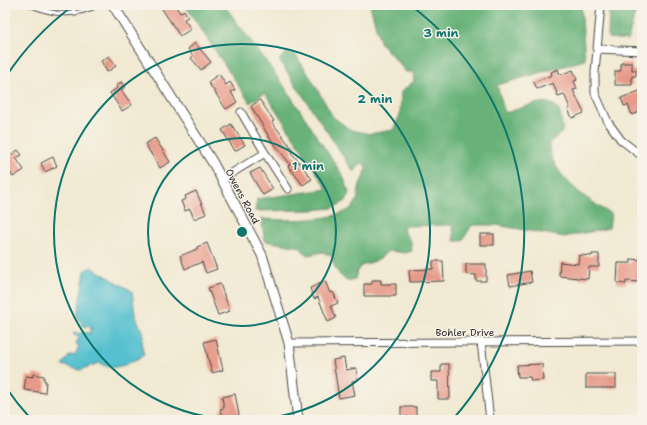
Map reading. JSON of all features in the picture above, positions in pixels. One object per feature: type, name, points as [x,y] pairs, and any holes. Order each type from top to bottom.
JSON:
[{"type":"street","name":"Owens Road","points":[[113,5],[213,163],[262,255],[288,343],[298,420]]},
{"type":"street","points":[[601,5],[595,72],[595,93],[608,122],[621,140],[642,156]]},
{"type":"street","points":[[597,49],[642,52]]},
{"type":"street","points":[[241,112],[288,189]]},
{"type":"street","points":[[222,179],[266,153]]},
{"type":"street","name":"Bohler Drive","points":[[288,343],[642,341]]},
{"type":"street","points":[[481,342],[490,420]]},
{"type":"lane","points":[[30,5],[55,14],[75,14],[99,5]]},
{"type":"lane","points":[[71,5],[75,14]]},
{"type":"green space","points":[[185,5],[224,5],[282,83],[343,176],[349,192],[346,201],[333,208],[255,211],[257,199],[327,189],[265,93],[250,103]]},
{"type":"green space","points":[[370,5],[581,5],[585,60],[497,85],[505,113],[536,104],[545,103],[552,104],[558,109],[561,118],[562,132],[549,143],[551,155],[562,176],[571,185],[591,201],[611,214],[609,228],[564,237],[497,225],[472,225],[462,241],[454,241],[453,225],[405,226],[403,230],[411,242],[412,251],[406,253],[388,251],[375,261],[361,266],[357,271],[355,279],[350,280],[343,278],[338,272],[334,266],[333,257],[323,252],[307,255],[300,247],[265,241],[261,219],[294,220],[319,218],[342,213],[350,209],[357,201],[360,184],[366,167],[362,162],[354,172],[279,60],[287,52],[295,54],[333,117],[351,130],[370,134],[393,130],[400,115],[401,92],[414,81],[413,72],[406,72],[380,42]]},
{"type":"green space","points":[[609,5],[637,5],[628,40],[608,38]]},
{"type":"water","points":[[91,267],[132,291],[135,314],[143,334],[142,347],[144,355],[125,365],[111,368],[99,363],[80,370],[62,365],[70,355],[75,355],[79,346],[76,344],[79,337],[73,334],[74,332],[79,334],[82,332],[90,333],[91,327],[83,326],[77,316],[85,271]]},
{"type":"building","points":[[168,5],[175,5],[180,13],[184,10],[188,17],[184,19],[191,29],[180,36],[162,9]]},
{"type":"building","points":[[195,43],[211,62],[201,70],[191,58],[193,56],[188,49]]},
{"type":"building","points":[[109,56],[116,66],[107,72],[101,61]]},
{"type":"building","points":[[621,63],[632,63],[632,70],[636,70],[636,76],[632,76],[632,85],[615,85],[615,71],[621,71]]},
{"type":"building","points":[[558,69],[560,75],[573,70],[577,80],[574,81],[577,89],[573,90],[584,113],[572,118],[568,109],[570,108],[564,94],[558,96],[553,83],[537,89],[534,82],[552,75],[551,72]]},
{"type":"building","points":[[219,74],[226,85],[230,82],[235,90],[231,92],[237,102],[226,109],[208,82]]},
{"type":"building","points":[[121,82],[125,87],[121,90],[132,105],[122,111],[110,93],[117,88],[116,86]]},
{"type":"building","points":[[642,90],[642,111],[632,115],[628,105],[624,106],[621,98]]},
{"type":"building","points":[[260,100],[274,121],[272,122],[293,150],[291,152],[312,179],[303,185],[288,166],[290,164],[269,137],[251,106]]},
{"type":"building","points":[[231,124],[245,145],[235,151],[222,130]]},
{"type":"building","points":[[155,138],[170,162],[160,168],[145,144]]},
{"type":"building","points":[[5,147],[11,155],[18,150],[22,155],[16,158],[24,170],[13,177],[5,164]]},
{"type":"building","points":[[53,157],[57,166],[45,172],[41,163]]},
{"type":"building","points":[[260,168],[273,189],[263,195],[250,173]]},
{"type":"building","points":[[196,191],[206,214],[194,219],[190,209],[185,211],[181,201],[186,199],[185,196]]},
{"type":"building","points":[[480,234],[494,234],[494,245],[480,245]]},
{"type":"building","points":[[207,243],[217,269],[206,273],[202,262],[185,269],[180,256]]},
{"type":"building","points":[[592,254],[599,254],[599,267],[589,267],[588,279],[559,276],[560,262],[578,264],[579,255],[592,256]]},
{"type":"building","points":[[631,259],[641,260],[641,282],[626,281],[626,284],[617,283],[618,263],[631,263]]},
{"type":"building","points":[[433,261],[443,261],[444,281],[410,282],[409,270],[433,269]]},
{"type":"building","points":[[466,264],[486,264],[486,281],[476,281],[476,275],[466,274]]},
{"type":"building","points":[[530,271],[532,282],[510,286],[508,275]]},
{"type":"building","points":[[372,280],[381,280],[381,284],[396,284],[396,296],[364,296],[364,284],[372,284]]},
{"type":"building","points":[[325,281],[330,293],[333,292],[338,303],[331,306],[336,318],[328,322],[318,297],[314,299],[310,288]]},
{"type":"building","points":[[220,284],[230,311],[218,315],[208,288]]},
{"type":"building","points":[[216,339],[223,370],[212,373],[204,342]]},
{"type":"building","points":[[344,358],[346,370],[356,368],[358,380],[352,381],[355,395],[339,398],[333,360]]},
{"type":"building","points":[[441,364],[449,364],[450,399],[438,399],[438,381],[431,381],[431,372],[441,372]]},
{"type":"building","points":[[542,364],[543,380],[531,381],[530,377],[518,377],[517,365]]},
{"type":"building","points":[[33,374],[44,376],[44,381],[46,381],[45,393],[24,390],[26,376],[33,377]]},
{"type":"building","points":[[586,374],[616,374],[616,388],[586,388]]},
{"type":"building","points":[[235,394],[240,420],[232,420],[231,415],[222,417],[220,409],[224,408],[222,397]]},
{"type":"building","points":[[401,407],[416,407],[416,417],[401,417]]}]
